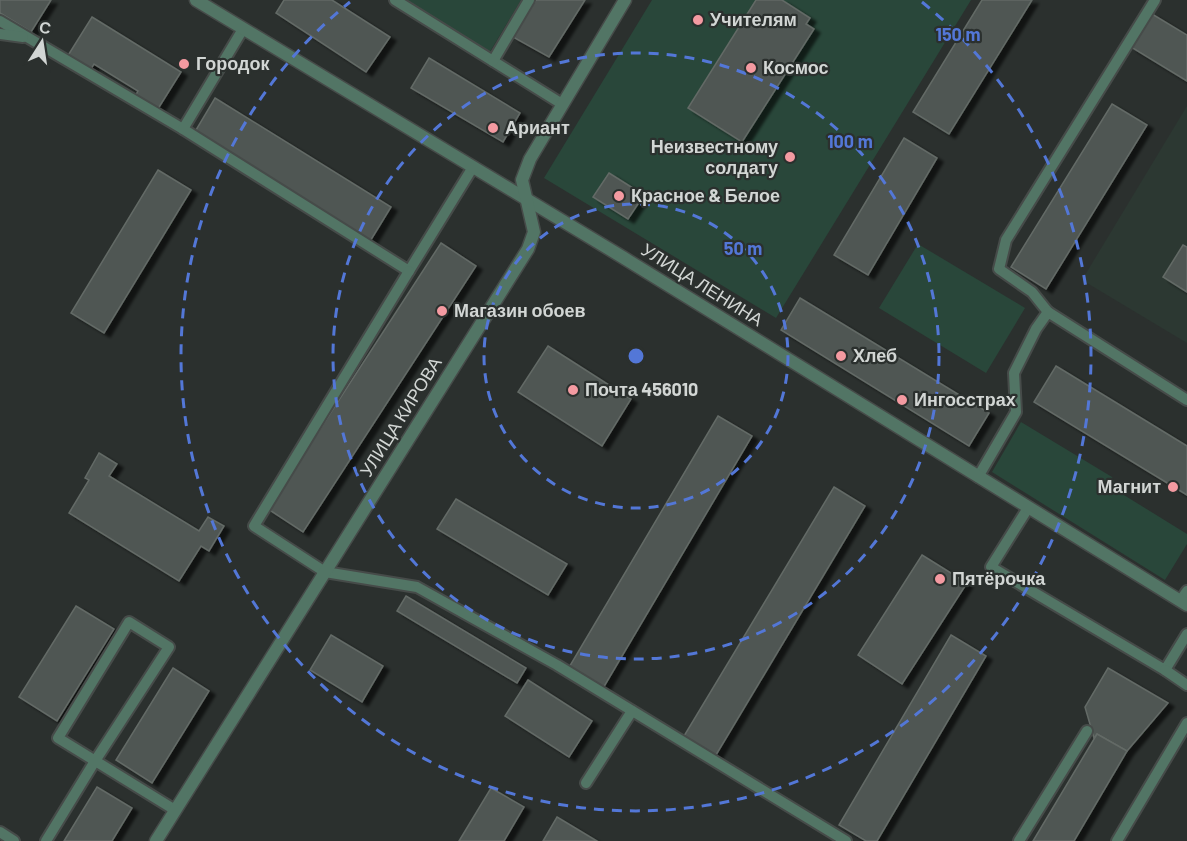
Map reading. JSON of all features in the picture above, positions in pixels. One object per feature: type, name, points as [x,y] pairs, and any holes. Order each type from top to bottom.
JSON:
[{"type":"street","name":"УЛИЦА ЛЕНИНА","points":[[196,0],[526,199],[1028,508],[1185,599]]},
{"type":"street","name":"УЛИЦА КИРОВА","points":[[156,841],[528,249],[534,232],[522,180],[530,159],[625,0]]},
{"type":"lane","points":[[394,0],[562,104]]},
{"type":"lane","points":[[493,61],[529,0]]},
{"type":"lane","points":[[1155,0],[1006,240],[999,269],[1032,292],[1048,312],[1187,400]]},
{"type":"lane","points":[[0,21],[183,129],[409,271]]},
{"type":"lane","points":[[183,129],[243,29]]},
{"type":"lane","points":[[0,34],[26,37]]},
{"type":"lane","points":[[473,167],[254,526],[325,572],[417,587],[557,665],[846,841]]},
{"type":"lane","points":[[978,477],[1017,412],[1014,373],[1036,329],[1048,312]]},
{"type":"lane","points":[[1028,508],[991,567],[1187,685]]},
{"type":"lane","points":[[46,841],[95,760],[169,647],[129,622],[58,738],[95,760],[175,810]]},
{"type":"lane","points":[[1164,670],[1187,634]]},
{"type":"lane","points":[[586,783],[632,711]]},
{"type":"lane","points":[[1117,841],[1187,723]]},
{"type":"lane","points":[[1019,841],[1087,731]]},
{"type":"lane","points":[[0,832],[14,841]]},
{"type":"shaded area","points":[[1187,106],[1187,343],[1082,280]]},
{"type":"green space","points":[[399,0],[521,0],[488,55]]},
{"type":"green space","points":[[652,0],[971,0],[776,318],[544,178]]},
{"type":"green space","points":[[918,244],[1025,308],[986,373],[879,308]]},
{"type":"green space","points":[[1021,422],[1112,477],[1119,492],[1187,534],[1187,544],[1165,580],[992,472]]},
{"type":"building","points":[[0,0],[51,0],[31,32],[0,13]]},
{"type":"building","points":[[284,0],[332,0],[390,37],[366,72],[276,13]]},
{"type":"building","points":[[536,0],[585,0],[549,57],[513,37]]},
{"type":"building","name":"Космос","points":[[756,0],[782,0],[810,18],[806,24],[814,29],[742,142],[688,108]]},
{"type":"building","points":[[982,0],[1032,0],[949,134],[913,112]]},
{"type":"building","points":[[1152,14],[1187,35],[1187,81],[1131,47]]},
{"type":"building","points":[[92,17],[181,72],[156,112],[134,98],[138,91],[94,64],[90,71],[67,57]]},
{"type":"building","points":[[429,58],[520,113],[503,142],[411,88]]},
{"type":"building","points":[[215,98],[391,207],[369,243],[193,135]]},
{"type":"building","points":[[1112,104],[1147,125],[1046,289],[1011,267]]},
{"type":"building","points":[[904,138],[937,158],[868,275],[834,255]]},
{"type":"building","points":[[158,170],[191,190],[104,333],[71,313]]},
{"type":"building","name":"Красное & Белое","points":[[609,173],[644,195],[628,219],[593,197]]},
{"type":"building","points":[[441,243],[476,266],[303,532],[268,509]]},
{"type":"building","points":[[1183,245],[1187,247],[1187,292],[1163,277]]},
{"type":"building","points":[[800,298],[989,413],[969,446],[781,330]]},
{"type":"building","points":[[548,346],[631,399],[602,446],[518,392]]},
{"type":"building","points":[[1056,366],[1187,446],[1187,495],[1034,402]]},
{"type":"building","points":[[718,416],[752,436],[602,690],[568,669]]},
{"type":"building","points":[[99,453],[117,464],[109,476],[199,531],[208,517],[224,526],[209,551],[201,546],[179,581],[69,513],[89,480],[85,478]]},
{"type":"building","points":[[834,487],[865,506],[713,760],[681,741]]},
{"type":"building","points":[[456,499],[567,564],[548,595],[437,529]]},
{"type":"building","points":[[922,555],[967,583],[902,684],[858,655]]},
{"type":"building","points":[[406,596],[526,668],[517,683],[397,611]]},
{"type":"building","points":[[76,606],[114,629],[57,721],[19,697]]},
{"type":"building","points":[[331,635],[383,666],[362,702],[310,670]]},
{"type":"building","points":[[951,635],[986,656],[877,841],[866,841],[839,825]]},
{"type":"building","points":[[173,668],[209,691],[152,783],[116,760]]},
{"type":"building","points":[[1108,668],[1168,703],[1127,751],[1097,734],[1094,738],[1085,707]]},
{"type":"building","points":[[528,680],[592,721],[569,757],[505,716]]},
{"type":"building","points":[[1097,734],[1127,751],[1074,841],[1033,841]]},
{"type":"building","points":[[97,787],[132,808],[112,841],[64,841]]},
{"type":"building","points":[[491,788],[524,807],[504,841],[459,841]]},
{"type":"building","points":[[557,817],[597,841],[543,841]]},
{"type":"place","name":"Учителям","points":[[698,20]]},
{"type":"place","name":"Городок","points":[[184,64]]},
{"type":"place","name":"Космос","points":[[751,68]]},
{"type":"place","name":"Ариант","points":[[493,128]]},
{"type":"place","name":"Неизвестному солдату","points":[[790,157]]},
{"type":"place","name":"Красное & Белое","points":[[619,196]]},
{"type":"place","name":"Магазин обоев","points":[[442,311]]},
{"type":"place","name":"Хлеб","points":[[841,356]]},
{"type":"place","name":"Почта 456010","points":[[573,390]]},
{"type":"place","name":"Ингосстрах","points":[[902,400]]},
{"type":"place","name":"Магнит","points":[[1173,487]]},
{"type":"place","name":"Пятёрочка","points":[[940,579]]}]
